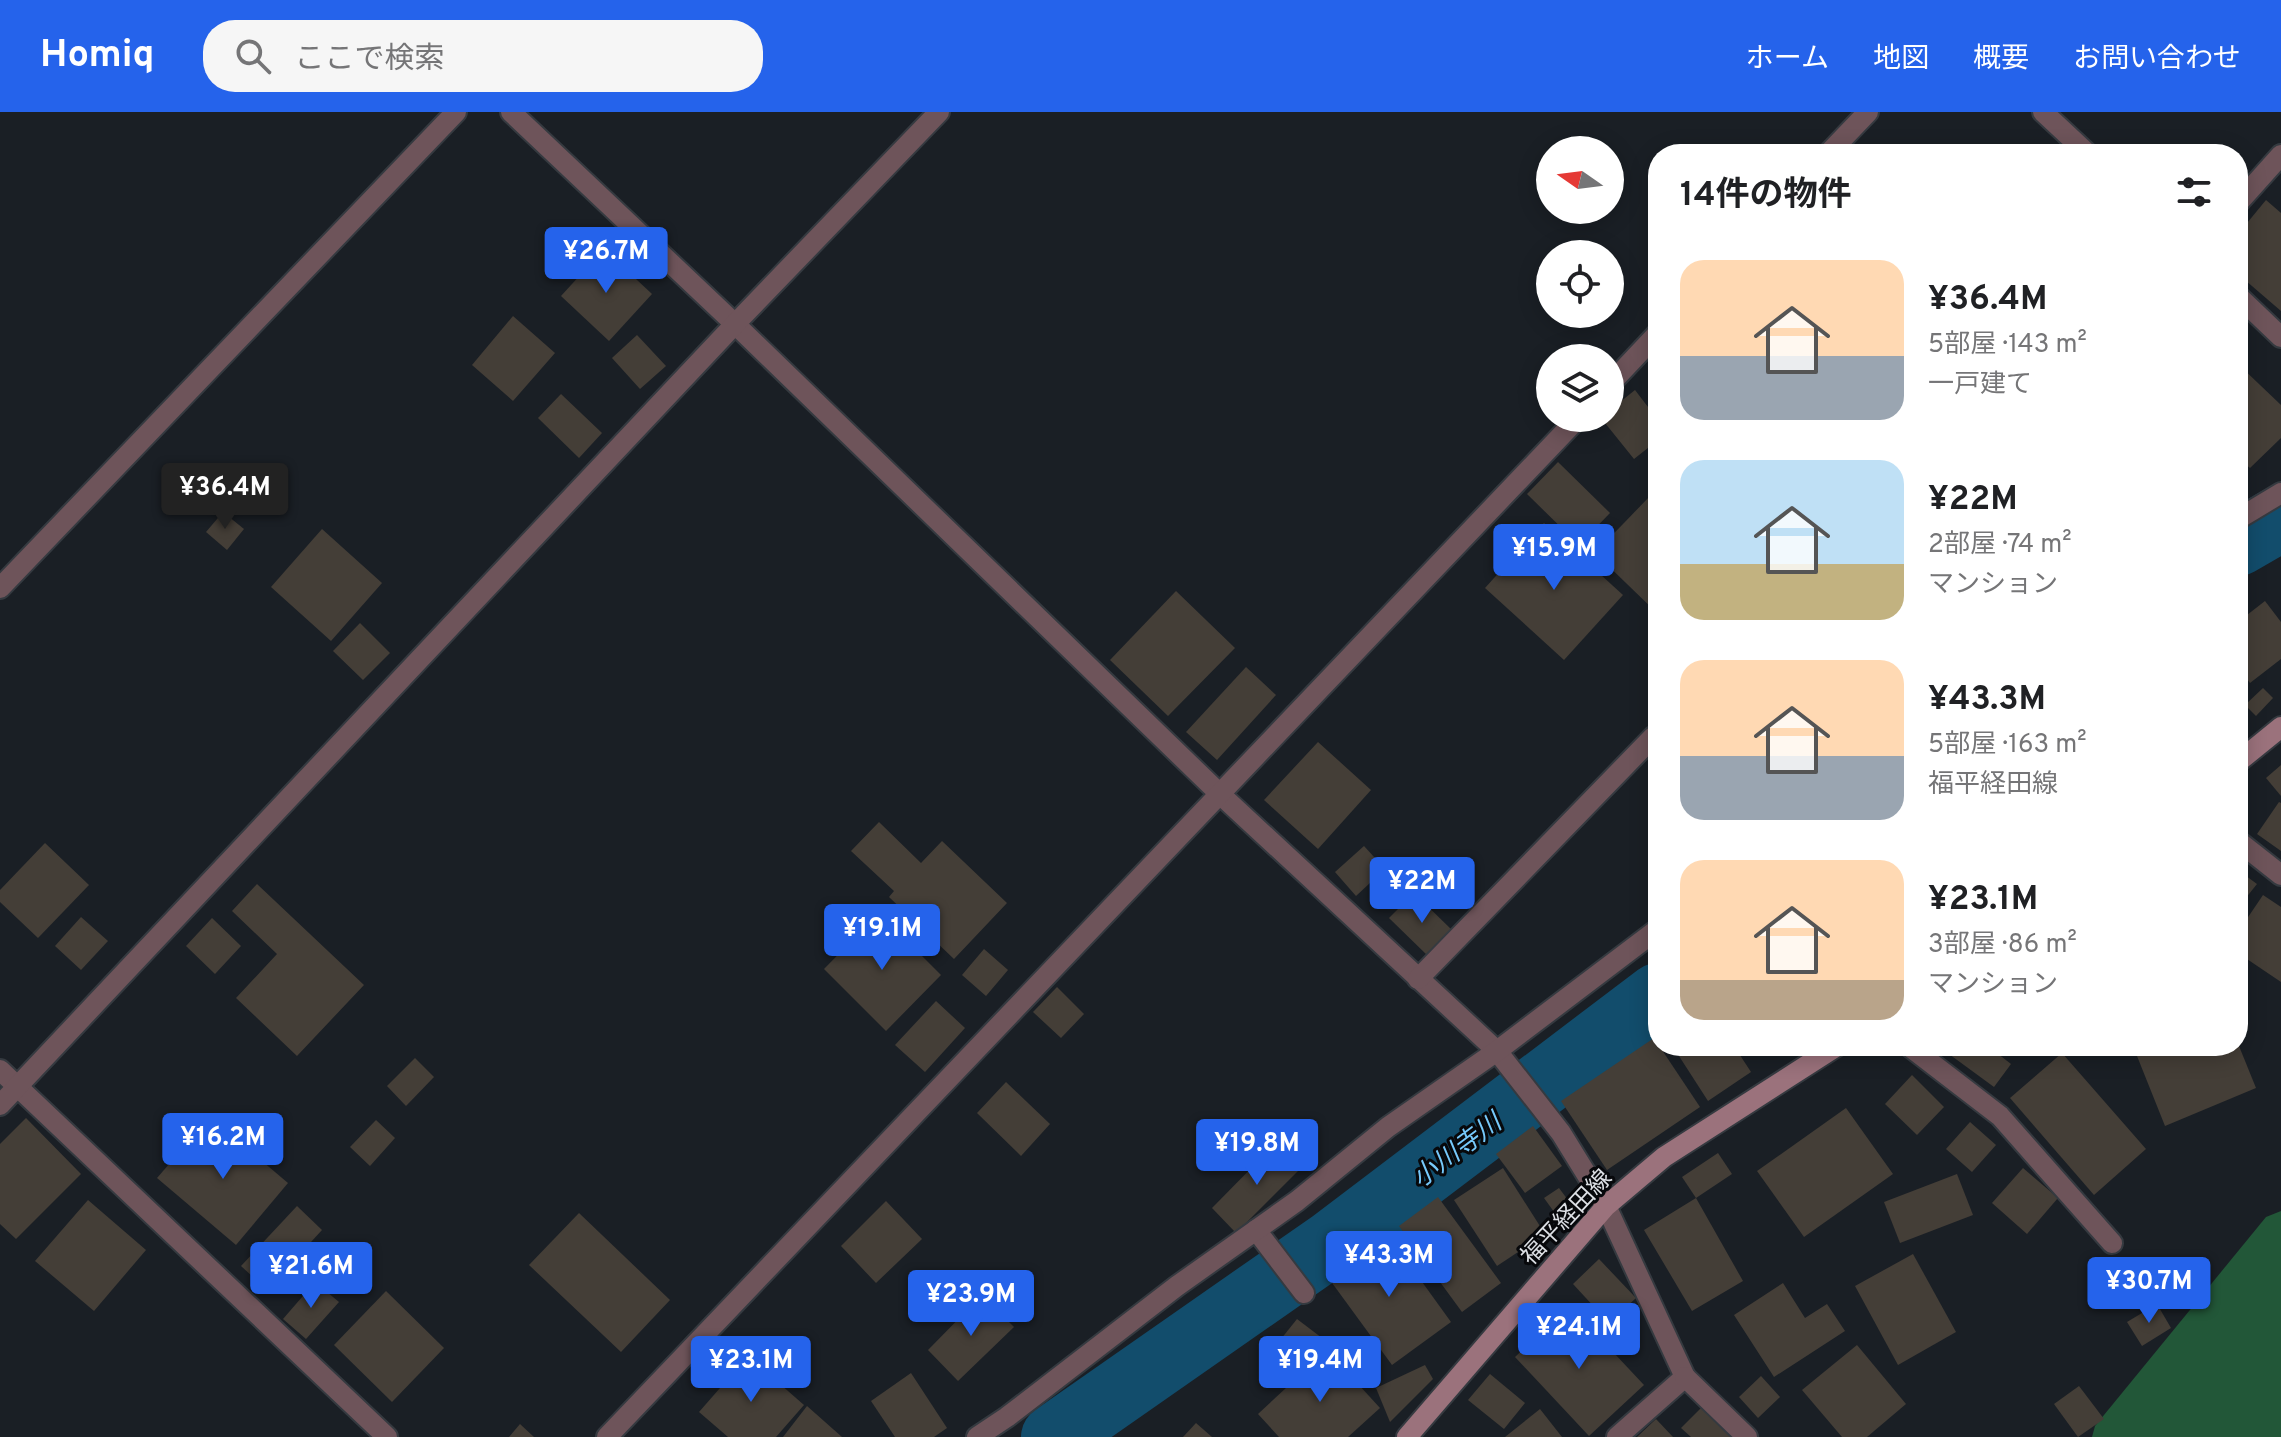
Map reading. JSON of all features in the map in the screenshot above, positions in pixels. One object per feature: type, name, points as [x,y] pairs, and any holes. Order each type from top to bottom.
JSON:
[{"type":"main road","points":[[2248,754],[2281,727]]},
{"type":"main road","name":"福平経田線","points":[[1407,1437],[1606,1206],[1664,1157],[1821,1056]]},
{"type":"street","points":[[0,588],[456,112]]},
{"type":"street","points":[[511,112],[735,324],[1221,795],[1497,1051],[1561,1133],[1606,1206],[1685,1377],[1747,1437]]},
{"type":"street","points":[[0,1105],[735,324],[939,112]]},
{"type":"street","points":[[1838,144],[1868,112]]},
{"type":"street","points":[[2043,112],[2077,144]]},
{"type":"street","points":[[2248,192],[2281,155]]},
{"type":"street","points":[[2248,306],[2281,337]]},
{"type":"street","points":[[1624,369],[1648,344]]},
{"type":"street","points":[[607,1437],[1565,432]]},
{"type":"street","points":[[2248,513],[2281,493]]},
{"type":"street","points":[[1418,979],[1648,742]]},
{"type":"street","points":[[2248,849],[2281,875]]},
{"type":"street","points":[[977,1437],[1177,1286],[1297,1201],[1388,1127],[1497,1051],[1648,937]]},
{"type":"street","points":[[1922,1056],[2000,1116],[2112,1243]]},
{"type":"street","points":[[0,1070],[387,1437]]},
{"type":"street","points":[[1256,1230],[1304,1293]]},
{"type":"street","points":[[1617,1437],[1685,1377]]},
{"type":"green space","points":[[2281,1211],[2281,1437],[2092,1437],[2095,1426],[2266,1217]]},
{"type":"building","points":[[2266,200],[2281,213],[2281,311],[2248,283],[2248,222]]},
{"type":"building","points":[[604,249],[652,294],[609,341],[561,296]]},
{"type":"building","points":[[513,316],[555,353],[513,401],[472,365]]},
{"type":"building","points":[[637,335],[666,366],[640,389],[612,358]]},
{"type":"building","points":[[2248,374],[2281,405],[2281,438],[2250,468]]},
{"type":"building","points":[[1635,390],[1648,407],[1648,448],[1634,459],[1612,432],[1624,432],[1624,399]]},
{"type":"building","points":[[561,394],[602,433],[579,458],[538,418]]},
{"type":"building","points":[[1558,462],[1610,513],[1579,545],[1527,494]]},
{"type":"building","points":[[1648,498],[1648,604],[1595,553]]},
{"type":"building","points":[[223,512],[244,529],[227,550],[206,532]]},
{"type":"building","points":[[1544,523],[1623,595],[1564,660],[1485,588]]},
{"type":"building","points":[[322,529],[382,583],[331,641],[271,587]]},
{"type":"building","points":[[1176,591],[1235,648],[1168,716],[1110,660]]},
{"type":"building","points":[[2265,601],[2281,622],[2281,659],[2250,683],[2248,680],[2248,614]]},
{"type":"building","points":[[360,623],[390,653],[363,680],[333,651]]},
{"type":"building","points":[[1246,667],[1276,695],[1217,760],[1186,732]]},
{"type":"building","points":[[2263,688],[2273,698],[2256,716],[2248,708],[2248,702]]},
{"type":"building","points":[[1318,742],[1371,790],[1318,849],[1264,800]]},
{"type":"building","points":[[2281,765],[2281,796],[2266,778]]},
{"type":"building","points":[[2281,803],[2281,851],[2257,834]]},
{"type":"building","points":[[879,822],[921,863],[942,841],[1007,903],[954,959],[889,897],[894,891],[851,851]]},
{"type":"building","points":[[45,843],[89,885],[38,938],[0,902],[0,890]]},
{"type":"building","points":[[1364,846],[1385,869],[1356,896],[1335,872]]},
{"type":"building","points":[[2248,877],[2257,884],[2248,895]]},
{"type":"building","points":[[257,884],[364,985],[297,1056],[236,998],[277,954],[232,911]]},
{"type":"building","points":[[1414,893],[1454,932],[1429,957],[1389,918]]},
{"type":"building","points":[[2263,895],[2281,907],[2281,982],[2248,960],[2248,917]]},
{"type":"building","points":[[879,913],[941,975],[886,1031],[824,969]]},
{"type":"building","points":[[81,917],[108,941],[81,970],[55,946]]},
{"type":"building","points":[[212,918],[241,946],[215,974],[186,946]]},
{"type":"building","points":[[984,949],[1008,970],[986,996],[962,975]]},
{"type":"building","points":[[1057,987],[1084,1014],[1061,1038],[1033,1012]]},
{"type":"building","points":[[936,1001],[965,1028],[925,1072],[895,1045]]},
{"type":"building","points":[[1648,1042],[1648,1056],[1666,1056],[1700,1107],[1607,1170],[1561,1101]]},
{"type":"building","points":[[1679,1056],[1741,1056],[1751,1072],[1708,1101]]},
{"type":"building","points":[[1952,1056],[2001,1056],[2011,1064],[1994,1087]]},
{"type":"building","points":[[2059,1056],[2065,1056],[2146,1149],[2094,1195],[2010,1098]]},
{"type":"building","points":[[2137,1056],[2243,1056],[2256,1088],[2165,1126]]},
{"type":"building","points":[[415,1058],[434,1077],[406,1106],[387,1086]]},
{"type":"building","points":[[1912,1075],[1944,1107],[1917,1135],[1885,1104]]},
{"type":"building","points":[[1006,1082],[1050,1124],[1021,1156],[977,1113]]},
{"type":"building","points":[[1846,1108],[1893,1174],[1804,1237],[1757,1171]]},
{"type":"building","points":[[210,1117],[288,1183],[236,1245],[157,1178]]},
{"type":"building","points":[[26,1118],[81,1174],[16,1239],[0,1224],[0,1144]]},
{"type":"building","points":[[376,1120],[395,1138],[370,1166],[350,1147]]},
{"type":"building","points":[[1970,1122],[1996,1145],[1972,1172],[1946,1149]]},
{"type":"building","points":[[1533,1126],[1562,1166],[1525,1193],[1496,1154]]},
{"type":"building","points":[[1278,1141],[1303,1166],[1236,1233],[1212,1208]]},
{"type":"building","points":[[1718,1153],[1732,1174],[1696,1198],[1682,1177]]},
{"type":"building","points":[[1503,1168],[1545,1234],[1497,1266],[1454,1200]]},
{"type":"building","points":[[2023,1168],[2058,1198],[2027,1234],[1992,1203]]},
{"type":"building","points":[[1957,1174],[1973,1215],[1900,1243],[1884,1202]]},
{"type":"building","points":[[1559,1188],[1577,1212],[1562,1223],[1544,1198]]},
{"type":"building","points":[[1438,1197],[1501,1283],[1462,1312],[1399,1226]]},
{"type":"building","points":[[1696,1198],[1743,1281],[1692,1311],[1644,1230]]},
{"type":"building","points":[[88,1200],[146,1250],[94,1311],[35,1261]]},
{"type":"building","points":[[886,1201],[922,1239],[876,1283],[841,1246]]},
{"type":"building","points":[[297,1206],[322,1230],[267,1290],[241,1266]]},
{"type":"building","points":[[579,1213],[670,1300],[621,1352],[529,1265]]},
{"type":"building","points":[[1386,1232],[1451,1322],[1392,1365],[1327,1276]]},
{"type":"building","points":[[1913,1254],[1956,1332],[1898,1365],[1855,1286]]},
{"type":"building","points":[[1599,1259],[1636,1298],[1609,1323],[1573,1284]]},
{"type":"building","points":[[315,1282],[339,1302],[306,1339],[283,1319]]},
{"type":"building","points":[[1783,1283],[1805,1318],[1827,1304],[1845,1331],[1774,1377],[1734,1315]]},
{"type":"building","points":[[386,1291],[444,1348],[392,1402],[334,1345]]},
{"type":"building","points":[[982,1295],[1014,1327],[958,1381],[928,1350]]},
{"type":"building","points":[[2157,1304],[2171,1328],[2142,1346],[2127,1322]]},
{"type":"building","points":[[1569,1305],[1644,1385],[1589,1436],[1515,1357]]},
{"type":"building","points":[[1297,1319],[1326,1341],[1293,1382],[1265,1359]]},
{"type":"building","points":[[1857,1345],[1906,1404],[1867,1437],[1842,1437],[1802,1390]]},
{"type":"building","points":[[1327,1350],[1380,1408],[1348,1437],[1279,1437],[1258,1414]]},
{"type":"building","points":[[748,1356],[804,1405],[776,1437],[728,1437],[699,1412]]},
{"type":"building","points":[[1425,1365],[1433,1379],[1390,1422],[1376,1388]]},
{"type":"building","points":[[911,1373],[947,1428],[934,1437],[895,1437],[871,1401]]},
{"type":"building","points":[[1490,1374],[1525,1403],[1504,1429],[1468,1400]]},
{"type":"building","points":[[1761,1376],[1780,1397],[1758,1418],[1739,1397]]},
{"type":"building","points":[[2079,1386],[2104,1419],[2078,1437],[2054,1404]]},
{"type":"building","points":[[807,1406],[842,1437],[783,1437]]},
{"type":"building","points":[[1703,1406],[1733,1437],[1691,1437],[1681,1428]]},
{"type":"building","points":[[1540,1409],[1562,1437],[1505,1437]]},
{"type":"building","points":[[1656,1419],[1673,1437],[1637,1437]]},
{"type":"building","points":[[1196,1423],[1212,1437],[1183,1437]]},
{"type":"building","points":[[520,1424],[534,1437],[509,1437]]},
{"type":"waterway","name":"小川寺川","points":[[2248,537],[2281,518]]},
{"type":"waterway","name":"小川寺川","points":[[1054,1437],[1332,1243],[1648,1004]]}]
